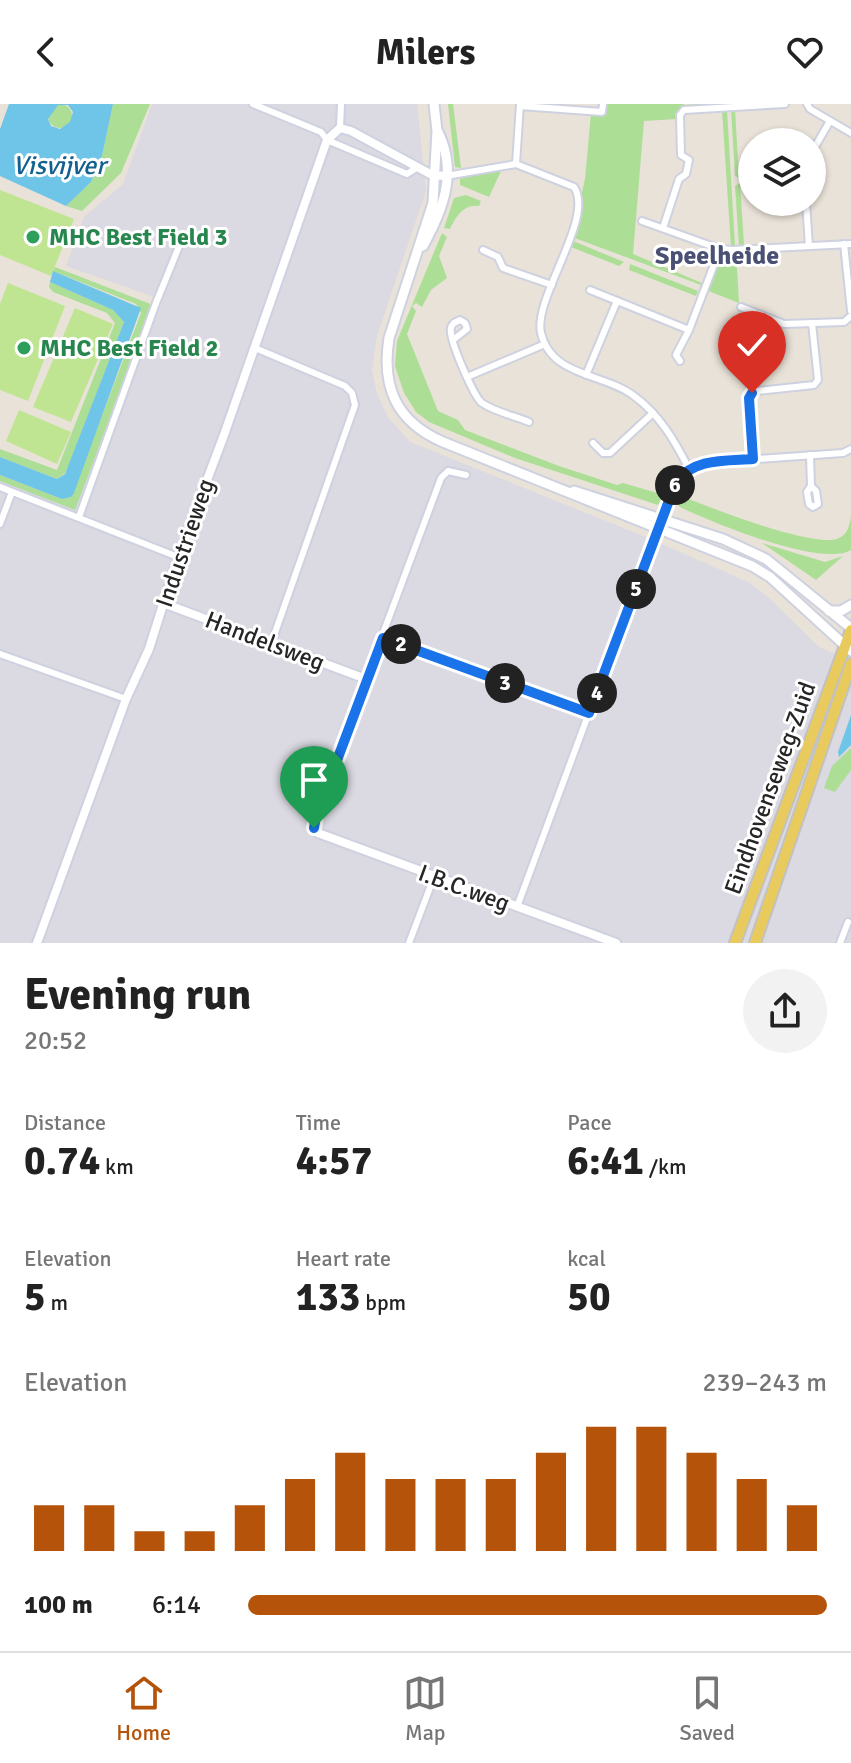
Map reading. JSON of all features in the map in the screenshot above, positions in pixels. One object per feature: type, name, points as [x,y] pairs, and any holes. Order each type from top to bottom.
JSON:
[{"type":"main road","points":[[434,104],[435,143],[441,176],[386,353],[389,384],[400,409],[413,425],[427,435],[567,490],[577,497],[659,524],[723,539],[766,559],[851,629]]},
{"type":"main road","points":[[659,524],[770,577],[848,649]]},
{"type":"main road","points":[[827,611],[841,611],[851,605]]},
{"type":"main road","name":"Eindhovenseweg-Zuid","points":[[735,943],[848,649],[851,629]]},
{"type":"main road","name":"Eindhovenseweg-Zuid","points":[[755,943],[851,664]]},
{"type":"main road","points":[[842,690],[851,679]]},
{"type":"street","points":[[253,104],[321,132],[327,140],[407,174],[418,167]]},
{"type":"street","points":[[340,128],[341,104]]},
{"type":"street","points":[[516,164],[520,105],[602,112],[603,104]]},
{"type":"street","points":[[663,228],[679,179],[686,174],[689,160],[681,155],[680,115],[684,110],[785,104]]},
{"type":"street","points":[[807,104],[810,109],[849,132],[851,123]]},
{"type":"street","points":[[826,128],[830,121]]},
{"type":"street","points":[[327,140],[340,128]]},
{"type":"street","points":[[340,128],[441,176],[516,164],[574,187],[579,199],[570,237],[542,314],[540,330],[545,344],[561,363],[630,392],[653,413],[676,443],[689,469]]},
{"type":"street","name":"Industrieweg","points":[[37,943],[126,699],[149,649],[178,557],[327,140]]},
{"type":"street","points":[[807,216],[809,246]]},
{"type":"street","points":[[642,221],[720,249],[848,244],[851,314],[844,322],[776,322],[741,307]]},
{"type":"street","points":[[79,517],[182,239]]},
{"type":"street","points":[[680,361],[676,355],[689,330],[720,249]]},
{"type":"street","points":[[483,250],[498,257],[503,268],[552,285]]},
{"type":"street","points":[[590,290],[689,330]]},
{"type":"street","points":[[586,375],[617,301]]},
{"type":"street","points":[[753,459],[749,398],[752,393],[814,385],[818,380],[812,323]]},
{"type":"street","points":[[453,340],[475,395],[482,403],[529,422]]},
{"type":"street","points":[[467,377],[545,344]]},
{"type":"street","points":[[255,348],[345,386],[352,393],[355,405],[271,644]]},
{"type":"street","points":[[593,443],[603,453],[610,453],[653,413]]},
{"type":"street","points":[[517,907],[676,482],[689,469],[701,463],[843,453],[851,449]]},
{"type":"street","points":[[810,455],[811,486]]},
{"type":"street","points":[[366,679],[441,478],[448,471],[466,475]]},
{"type":"street","points":[[0,487],[178,557]]},
{"type":"street","points":[[0,524],[12,492]]},
{"type":"street","name":"Handelsweg","points":[[163,603],[366,679]]},
{"type":"street","points":[[383,638],[589,713]]},
{"type":"street","points":[[0,654],[126,699]]},
{"type":"street","name":"I.B.C.weg","points":[[366,679],[314,829],[322,835],[616,943]]},
{"type":"street","points":[[409,943],[434,877]]},
{"type":"street","points":[[840,943],[848,922]]},
{"type":"shaded area","points":[[152,104],[417,104],[426,191],[377,336],[372,370],[377,394],[388,417],[410,442],[648,538],[750,583],[819,647],[851,661],[851,943],[0,943],[0,465],[64,489],[163,300],[66,266],[84,217],[123,184]]},
{"type":"green space","points":[[60,104],[71,111],[72,116],[65,127],[60,128],[49,121],[48,116],[55,105]]},
{"type":"green space","points":[[113,104],[150,104],[121,173],[82,211],[66,206],[91,182],[102,156]]},
{"type":"green space","points":[[448,104],[453,104],[461,168],[455,167]]},
{"type":"green space","points":[[603,104],[685,104],[677,111],[677,119],[644,121],[633,254],[701,285],[572,237],[585,179],[591,113],[603,113]]},
{"type":"green space","points":[[685,104],[718,104],[718,107]]},
{"type":"green space","points":[[731,109],[735,109],[738,178],[735,176]]},
{"type":"green space","points":[[722,110],[727,110],[735,246],[731,247]]},
{"type":"green space","points":[[501,171],[489,197],[460,185],[460,179],[464,177]]},
{"type":"green space","points":[[738,184],[738,216],[742,216],[744,245],[739,246],[735,186]]},
{"type":"green space","name":"MHC Best Field 3","points":[[0,190],[74,219],[51,276],[0,255]]},
{"type":"green space","points":[[466,195],[481,201],[479,206],[464,209],[450,229],[444,228],[454,198]]},
{"type":"green space","points":[[442,233],[447,237],[439,256],[447,278],[431,290],[422,307],[416,303],[412,306],[416,311],[407,334],[438,411],[458,420],[465,430],[559,466],[617,485],[623,483],[664,495],[658,505],[515,458],[429,422],[416,412],[404,393],[395,366],[397,341]]},
{"type":"green space","points":[[573,241],[624,262],[619,266],[571,247]]},
{"type":"green space","points":[[736,252],[739,303],[706,290],[723,254]]},
{"type":"green space","points":[[630,264],[698,291],[696,296],[629,270]]},
{"type":"green space","points":[[55,267],[153,305],[75,510],[0,481],[0,475],[62,499],[71,497],[141,313],[136,304],[53,271]]},
{"type":"green space","points":[[50,282],[113,310],[124,322],[69,465],[57,479],[0,457],[0,449],[57,470],[115,323],[107,313],[53,292]]},
{"type":"green space","name":"MHC Best Field 2","points":[[8,283],[65,306],[28,401],[0,390],[0,304]]},
{"type":"green space","points":[[75,308],[113,324],[71,422],[33,407]]},
{"type":"green space","points":[[19,410],[71,432],[57,464],[6,441]]},
{"type":"green space","points":[[676,494],[759,525],[807,538],[839,538],[849,527],[851,517],[851,550],[837,554],[816,553],[766,541],[680,507],[674,501]]},
{"type":"green space","points":[[762,543],[825,562],[843,556],[816,580]]},
{"type":"green space","points":[[851,748],[851,770],[835,792],[824,788],[832,766]]},
{"type":"water","name":"Visvijver","points":[[9,104],[113,104],[102,156],[91,182],[66,206],[0,176],[0,129]],"holes":[[[58,105],[68,105],[73,112],[70,122],[60,129],[51,126],[48,119]]]},
{"type":"water","points":[[53,271],[141,308],[74,493],[62,499],[0,475],[0,457],[57,479],[65,474],[124,322],[113,310],[50,282]]},
{"type":"water","points":[[851,715],[851,745],[839,757],[838,752]]},
{"type":"place","name":"MHC Best Field 3","points":[[33,237]]},
{"type":"place","name":"MHC Best Field 2","points":[[24,348]]},
{"type":"district","name":"Speelheide","points":[[717,255]]},
{"type":"route","points":[[314,828],[383,638],[589,713],[676,482],[682,474],[701,463],[753,459],[749,398],[752,393]]}]
